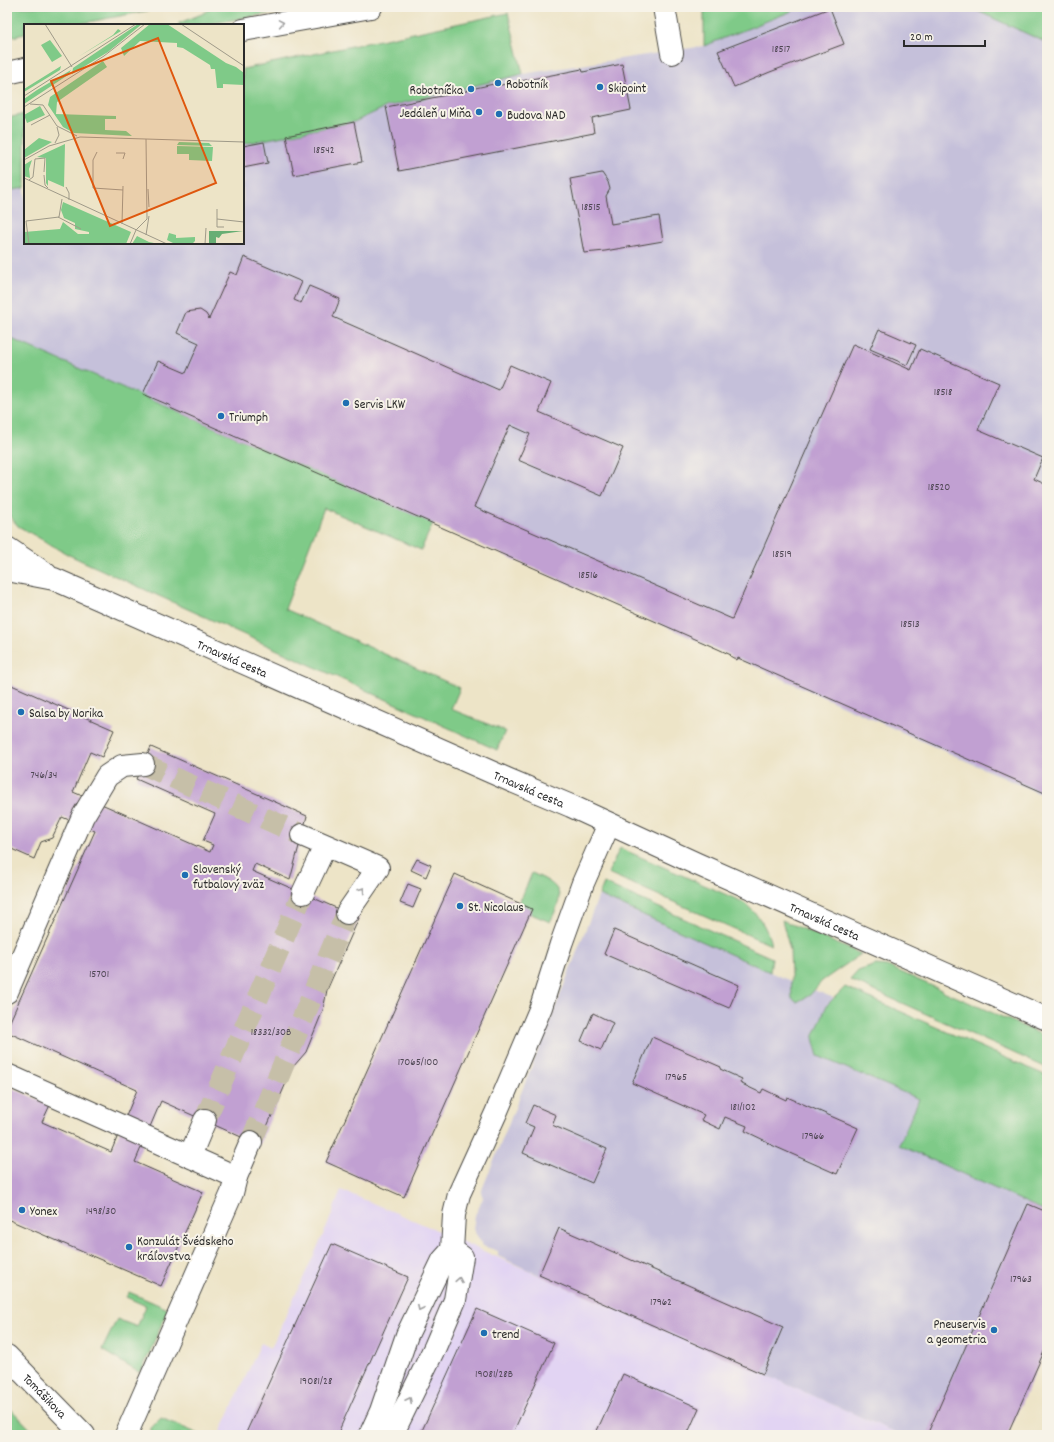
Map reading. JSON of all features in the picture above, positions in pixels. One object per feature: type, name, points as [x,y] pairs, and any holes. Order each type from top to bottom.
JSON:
[{"type":"main road","points":[[244,30],[371,7]]},
{"type":"main road","points":[[664,7],[672,53]]},
{"type":"main road","points":[[7,73],[24,69]]},
{"type":"main road","points":[[7,548],[54,579]]},
{"type":"main road","name":"Trnavská cesta","points":[[7,570],[54,579],[1047,1019]]},
{"type":"main road","points":[[7,992],[83,816],[107,776],[122,766],[143,764]]},
{"type":"main road","points":[[392,1435],[435,1347],[455,1300],[457,1254],[454,1215],[459,1194],[496,1114],[541,1007],[583,883],[609,824]]},
{"type":"main road","points":[[302,835],[378,868],[347,913]]},
{"type":"main road","points":[[302,893],[325,846]]},
{"type":"main road","points":[[7,1075],[236,1178]]},
{"type":"main road","points":[[190,1156],[205,1120]]},
{"type":"main road","points":[[126,1435],[232,1193],[236,1178],[251,1142]]},
{"type":"main road","points":[[370,1435],[381,1411],[407,1335],[443,1260],[457,1254]]},
{"type":"main road","name":"Tomášikova","points":[[7,1356],[84,1435]]},
{"type":"shaded area","points":[[802,7],[969,7],[1047,43],[1047,797],[433,523],[7,337],[7,191],[24,188],[24,244],[244,244],[244,144],[354,122],[386,107],[523,74],[704,46]]},
{"type":"shaded area","points":[[599,895],[781,977],[834,998],[1047,1094],[1047,1345],[1007,1435],[902,1435],[539,1275],[498,1256],[498,1251],[483,1246],[473,1229],[475,1215],[483,1198],[481,1192]]},
{"type":"shaded area","points":[[341,1190],[420,1223],[902,1435],[219,1435],[261,1343],[271,1348],[328,1224]]},
{"type":"green space","points":[[7,7],[167,7],[78,24],[24,24],[24,34],[7,38]]},
{"type":"green space","points":[[212,7],[306,7],[209,24],[179,24],[202,14]]},
{"type":"green space","points":[[704,7],[802,7],[704,46]]},
{"type":"green space","points":[[969,7],[1047,7],[1047,43]]},
{"type":"green space","points":[[508,13],[523,74],[386,107],[354,122],[244,144],[244,69]]},
{"type":"green space","points":[[24,114],[24,188],[7,191],[7,118]]},
{"type":"green space","points":[[7,337],[433,523],[421,550],[324,508],[285,609],[460,688],[451,709],[505,731],[497,750],[69,555],[18,526],[7,513]]},
{"type":"green space","points":[[620,848],[743,902],[761,920],[771,945],[608,873]]},
{"type":"green space","points":[[532,873],[550,882],[559,893],[558,904],[550,922],[517,908]]},
{"type":"green space","points":[[604,883],[772,958],[770,972],[599,895]]},
{"type":"green space","points":[[782,920],[861,954],[822,981],[810,995],[797,1002],[792,999],[790,950]]},
{"type":"green space","points":[[876,965],[887,966],[1047,1037],[1047,1068],[850,980],[858,971]]},
{"type":"green space","points":[[845,987],[1047,1076],[1047,1212],[899,1145],[919,1099],[818,1056],[813,1038],[827,1005]]},
{"type":"green space","points":[[129,1292],[168,1309],[142,1370],[138,1372],[102,1350],[117,1319],[137,1327],[146,1306],[126,1297]]},
{"type":"green space","points":[[7,1405],[36,1435],[7,1435]]},
{"type":"green space","points":[[161,1418],[201,1435],[151,1435],[151,1428]]},
{"type":"building","points":[[830,8],[844,44],[734,87],[718,51]]},
{"type":"building","name":"Budova NAD","points":[[622,64],[631,110],[592,118],[594,133],[399,171],[386,107],[467,91],[466,90],[498,83],[501,85],[582,69],[583,72]]},
{"type":"building","points":[[354,122],[362,162],[294,175],[286,136]]},
{"type":"building","points":[[264,142],[268,163],[244,168],[244,146]]},
{"type":"building","points":[[602,173],[608,182],[610,189],[606,196],[611,224],[659,216],[663,241],[584,253],[570,179]]},
{"type":"building","points":[[244,257],[302,282],[294,300],[301,303],[309,286],[340,299],[333,317],[499,390],[510,365],[551,383],[539,412],[623,448],[602,496],[518,460],[530,434],[510,425],[474,507],[732,619],[853,344],[911,370],[920,349],[999,383],[978,430],[1043,458],[1034,479],[1047,485],[1047,794],[738,658],[737,660],[730,656],[731,655],[718,649],[170,408],[171,406],[143,394],[158,361],[186,373],[199,343],[177,333],[186,312],[200,310],[206,314],[209,319],[230,272],[237,275]]},
{"type":"building","points":[[879,329],[916,345],[907,365],[870,349]]},
{"type":"building","points":[[7,683],[114,730],[102,757],[90,752],[73,792],[210,852],[213,845],[203,841],[215,814],[136,779],[151,747],[307,816],[290,880],[255,864],[252,871],[359,918],[327,990],[323,1010],[306,1052],[293,1067],[259,1145],[161,1101],[135,1162],[203,1192],[161,1286],[7,1219],[7,1086],[50,1105],[42,1122],[111,1152],[137,1090],[7,1032],[7,1028],[95,831],[62,817],[52,838],[41,842],[34,859],[7,847]]},
{"type":"building","points":[[417,859],[431,865],[426,877],[411,870]]},
{"type":"building","points":[[455,874],[532,909],[404,1197],[326,1162]]},
{"type":"building","points":[[408,884],[421,889],[413,908],[400,903]]},
{"type":"building","points":[[614,930],[739,985],[729,1008],[604,954]]},
{"type":"building","points":[[593,1013],[613,1023],[601,1050],[581,1041]]},
{"type":"building","points":[[652,1037],[721,1067],[720,1069],[742,1079],[740,1083],[761,1093],[763,1089],[786,1100],[787,1097],[858,1128],[837,1174],[767,1143],[768,1142],[745,1131],[747,1126],[725,1117],[720,1129],[701,1120],[704,1115],[632,1083]]},
{"type":"building","points":[[533,1105],[556,1115],[552,1125],[607,1149],[592,1183],[523,1153],[534,1127],[525,1123]]},
{"type":"building","points":[[1028,1204],[1047,1212],[1047,1345],[1007,1435],[927,1435]]},
{"type":"building","points":[[559,1228],[783,1327],[763,1374],[539,1275]]},
{"type":"building","points":[[332,1244],[408,1277],[337,1435],[245,1435]]},
{"type":"building","points":[[477,1309],[554,1343],[512,1435],[420,1435]]},
{"type":"building","points":[[623,1374],[699,1408],[687,1435],[595,1435]]},
{"type":"tunnel","points":[[143,764],[302,835]]},
{"type":"tunnel","points":[[205,1120],[303,893]]},
{"type":"tunnel","points":[[251,1142],[347,913]]},
{"type":"place","name":"Robotník","points":[[498,83]]},
{"type":"place","name":"Skipoint","points":[[600,87]]},
{"type":"place","name":"Robotníčka","points":[[471,89]]},
{"type":"place","name":"Jedáleň u Miňa","points":[[479,112]]},
{"type":"place","name":"Budova NAD","points":[[499,114]]},
{"type":"place","name":"Servis LKW","points":[[346,403]]},
{"type":"place","name":"Triumph","points":[[221,416]]},
{"type":"place","name":"Salsa by Norika","points":[[21,712]]},
{"type":"place","name":"Slovenský futbalový zväz","points":[[185,875]]},
{"type":"place","name":"St. Nicolaus","points":[[460,906]]},
{"type":"place","name":"Yonex","points":[[22,1210]]},
{"type":"place","name":"Konzulát Švédskeho kráľovstva","points":[[129,1247]]},
{"type":"place","name":"Pneuservis a geometria","points":[[994,1330]]},
{"type":"place","name":"trend","points":[[484,1333]]}]
